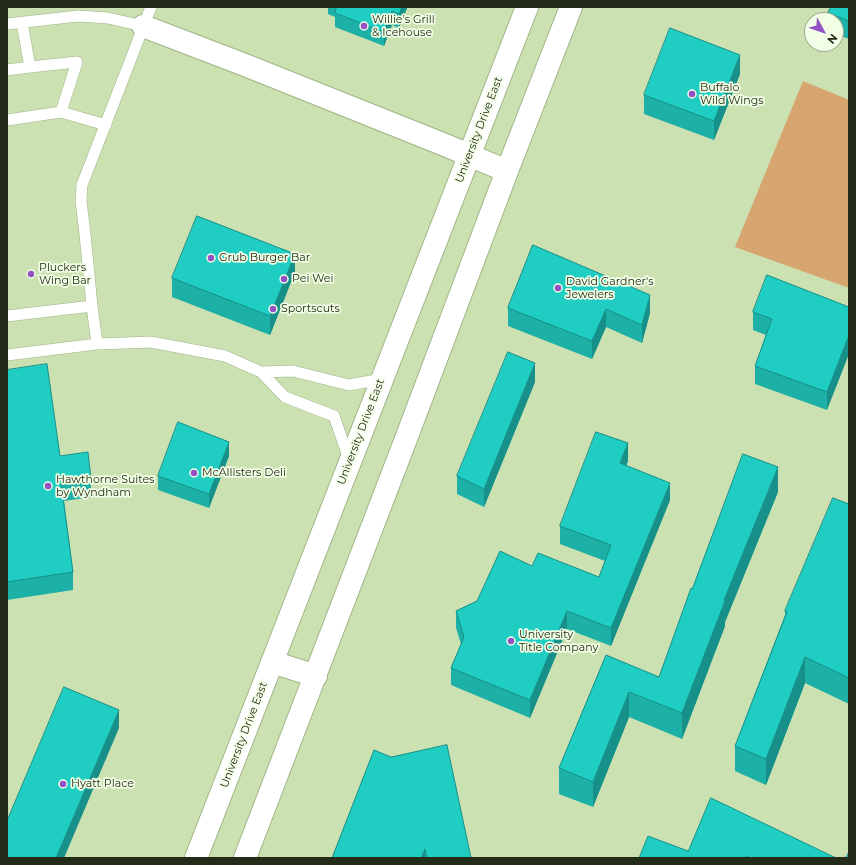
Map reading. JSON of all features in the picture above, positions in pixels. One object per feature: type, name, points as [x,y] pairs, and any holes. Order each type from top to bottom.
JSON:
[{"type":"main road","name":"University Drive East","points":[[196,858],[527,7]]},
{"type":"main road","points":[[245,858],[410,431],[507,171],[571,7]]},
{"type":"main road","points":[[147,16],[260,71],[445,144],[507,171]]},
{"type":"main road","points":[[272,662],[316,676]]},
{"type":"lane","points":[[7,24],[78,16],[108,18],[147,16],[82,185],[81,202],[97,344]]},
{"type":"lane","points":[[22,23],[30,66]]},
{"type":"lane","points":[[7,70],[30,66],[77,62],[61,112]]},
{"type":"lane","points":[[7,120],[61,112],[106,125]]},
{"type":"lane","points":[[7,316],[92,306]]},
{"type":"lane","points":[[7,355],[97,344],[151,342],[225,356],[262,372],[285,397],[334,416],[350,462]]},
{"type":"lane","points":[[262,372],[293,371],[349,385],[382,379]]},
{"type":"shaded area","points":[[803,81],[849,100],[849,288],[735,247]]},
{"type":"building","points":[[337,7],[402,7],[399,14],[392,11],[384,32],[335,13]]},
{"type":"building","points":[[831,7],[849,7],[849,21],[844,19],[844,12],[828,12]]},
{"type":"building","name":"Buffalo Wild Wings","points":[[670,28],[740,55],[714,121],[644,95]]},
{"type":"building","points":[[197,216],[295,254],[270,316],[172,278]]},
{"type":"building","name":"David Gardner's Jewelers","points":[[533,245],[650,295],[642,325],[606,309],[592,341],[508,308]]},
{"type":"building","points":[[767,275],[849,307],[849,335],[827,392],[755,366],[772,319],[753,312]]},
{"type":"building","points":[[508,352],[535,363],[484,489],[457,476]]},
{"type":"building","name":"Hawthorne Suites by Wyndham","points":[[47,364],[60,456],[88,452],[91,479],[61,483],[73,572],[7,582],[7,370]]},
{"type":"building","name":"McAllisters Deli","points":[[178,422],[229,442],[209,494],[158,476]]},
{"type":"building","points":[[596,432],[628,443],[620,463],[670,483],[611,628],[567,611],[530,700],[451,668],[464,637],[456,611],[477,601],[500,551],[532,566],[538,553],[599,577],[611,545],[560,526]]},
{"type":"building","points":[[743,454],[778,467],[724,600],[725,601],[682,713],[629,692],[593,782],[559,768],[606,655],[659,677],[691,588],[692,589]]},
{"type":"building","points":[[833,498],[849,504],[849,678],[805,657],[766,759],[735,746],[787,612],[785,611]]},
{"type":"building","name":"Hyatt Place","points":[[64,687],[119,710],[56,858],[7,858],[7,821]]},
{"type":"building","points":[[447,745],[471,858],[427,858],[425,849],[421,858],[332,858],[374,750],[391,757]]},
{"type":"building","points":[[711,798],[836,858],[751,858],[746,856],[745,858],[639,858],[648,836],[688,851]]},
{"type":"place","name":"Willie’s Grill & Icehouse","points":[[364,26]]},
{"type":"place","name":"Buffalo Wild Wings","points":[[692,94]]},
{"type":"place","name":"Grub Burger Bar","points":[[211,258]]},
{"type":"place","name":"Pluckers Wing Bar","points":[[31,274]]},
{"type":"place","name":"Pei Wei","points":[[284,279]]},
{"type":"place","name":"David Gardner's Jewelers","points":[[558,288]]},
{"type":"place","name":"Sportscuts","points":[[273,309]]},
{"type":"place","name":"McAllisters Deli","points":[[194,473]]},
{"type":"place","name":"Hawthorne Suites by Wyndham","points":[[48,486]]},
{"type":"place","name":"University Title Company","points":[[511,641]]},
{"type":"place","name":"Hyatt Place","points":[[63,784]]}]
